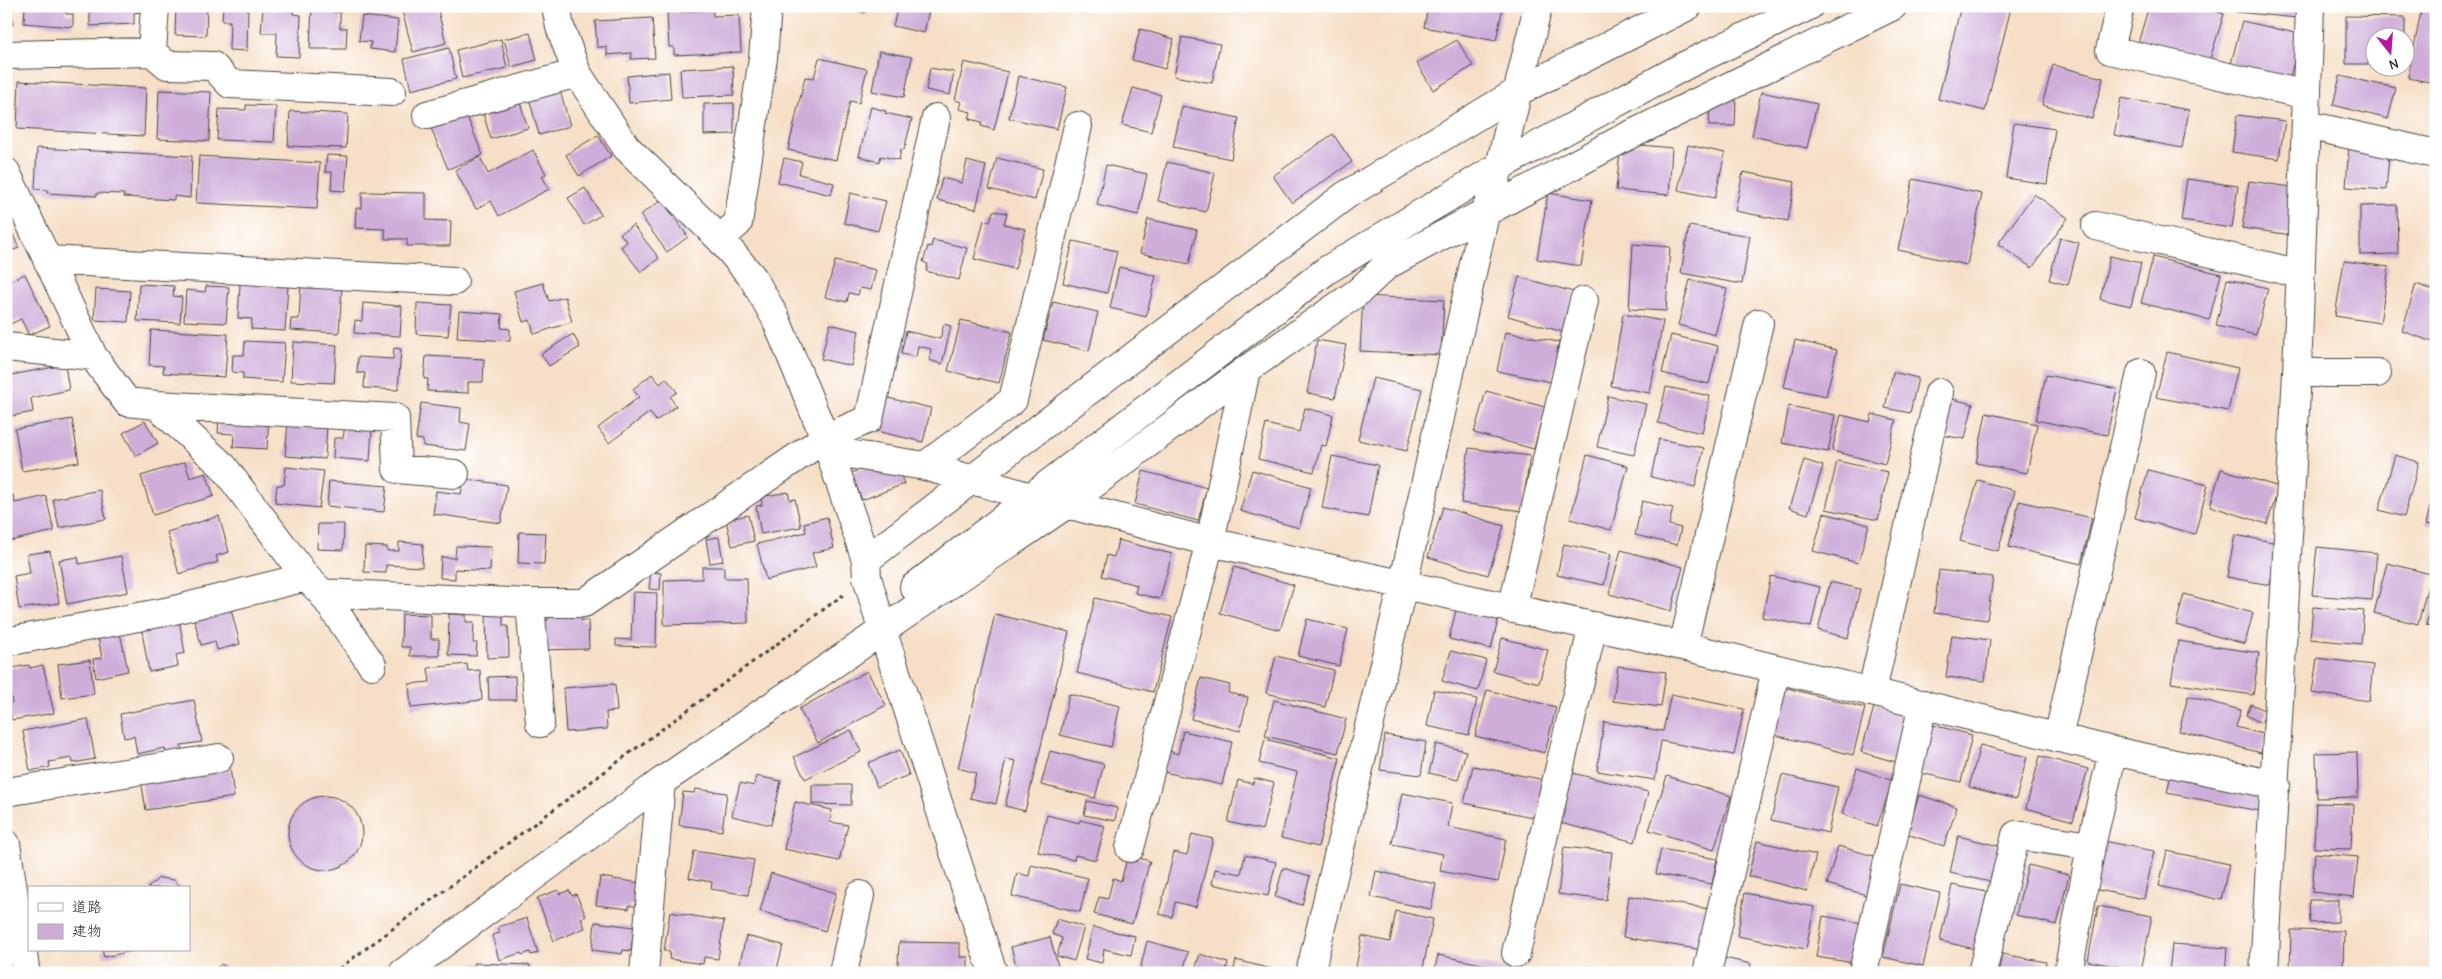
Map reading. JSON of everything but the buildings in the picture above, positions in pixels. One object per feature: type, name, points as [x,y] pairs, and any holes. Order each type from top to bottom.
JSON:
[{"type":"street","points":[[152,52],[155,6]]},
{"type":"street","points":[[556,6],[560,27],[577,73],[626,147],[720,239],[753,278],[775,317],[827,444],[866,568],[880,622],[993,973]]},
{"type":"street","points":[[720,239],[738,223],[763,58],[767,6]]},
{"type":"street","points":[[1310,973],[1404,584],[1485,214],[1500,166],[1538,6]]},
{"type":"street","points":[[866,568],[972,479],[1346,196],[1517,92],[1688,6]]},
{"type":"street","points":[[403,973],[432,962],[661,782],[880,622],[1031,497],[1326,270],[1500,166],[1686,65],[1809,6]]},
{"type":"street","points":[[880,622],[1067,504],[1246,370],[1358,292],[1387,265],[1620,140],[1893,6]]},
{"type":"street","points":[[2120,6],[2110,50],[2307,95]]},
{"type":"street","points":[[2264,973],[2276,785],[2297,373],[2310,6]]},
{"type":"street","points":[[6,55],[152,52],[167,65],[214,66],[230,84],[392,92]]},
{"type":"street","points":[[427,114],[577,73]]},
{"type":"street","points":[[6,642],[314,585],[530,603],[584,603],[827,444],[870,419],[936,118]]},
{"type":"street","points":[[2307,125],[2436,154]]},
{"type":"street","points":[[924,466],[1013,400],[1078,126]]},
{"type":"street","points":[[6,172],[93,356],[127,402],[395,418],[397,468],[454,474]]},
{"type":"street","points":[[2096,226],[2301,274]]},
{"type":"street","points":[[47,260],[454,281]]},
{"type":"street","points":[[1512,608],[1584,302]]},
{"type":"street","points":[[1683,646],[1759,323]]},
{"type":"street","points":[[6,348],[93,356]]},
{"type":"street","points":[[1130,848],[1210,542],[1246,370]]},
{"type":"street","points":[[2058,738],[2140,373]]},
{"type":"street","points":[[2297,373],[2377,373]]},
{"type":"street","points":[[1872,691],[1939,393]]},
{"type":"street","points":[[156,405],[223,466],[314,585],[372,665]]},
{"type":"street","points":[[827,444],[924,466],[1031,497],[1067,504],[1210,542],[1683,646],[2113,751],[2276,785]]},
{"type":"street","points":[[530,603],[540,723]]},
{"type":"street","points":[[1516,953],[1593,626]]},
{"type":"street","points":[[1707,973],[1776,669]]},
{"type":"street","points":[[1863,973],[1923,704]]},
{"type":"street","points":[[2068,973],[2091,846],[2113,751]]},
{"type":"street","points":[[6,792],[218,758]]},
{"type":"street","points":[[644,973],[661,782]]},
{"type":"street","points":[[1982,973],[2016,835],[2091,846]]},
{"type":"street","points":[[6,844],[24,968]]},
{"type":"street","points":[[843,973],[860,894]]},
{"type":"path","points":[[333,973],[866,568]]}]
